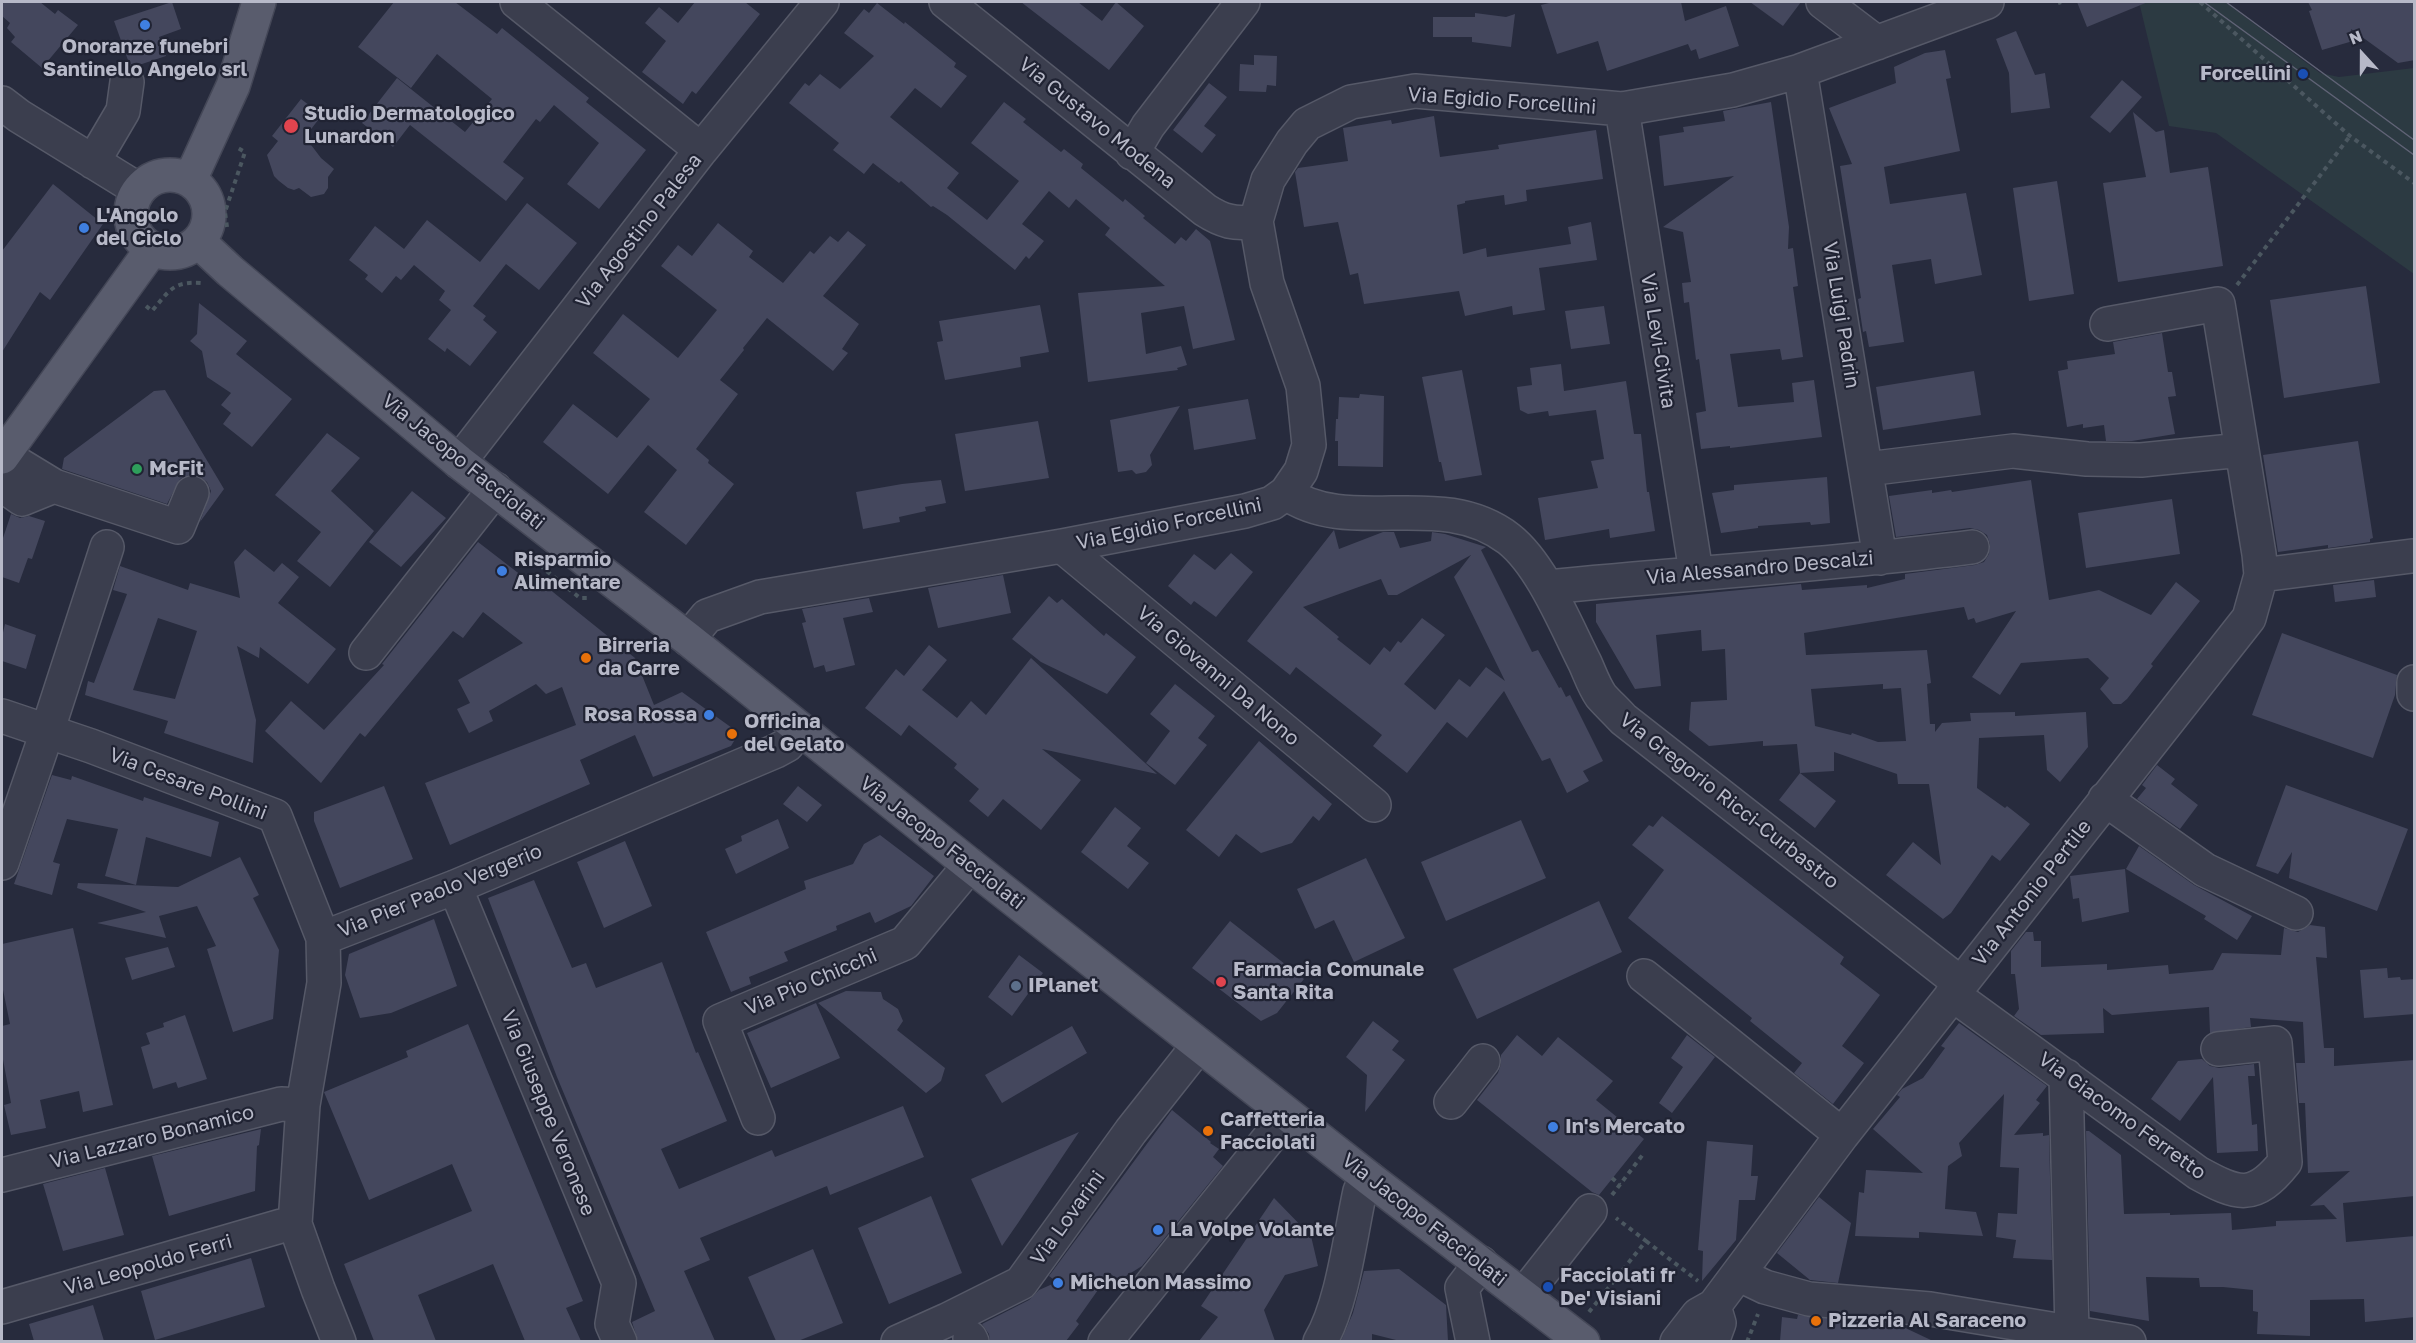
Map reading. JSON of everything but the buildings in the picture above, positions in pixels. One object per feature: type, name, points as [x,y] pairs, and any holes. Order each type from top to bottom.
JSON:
[{"type":"main road","points":[[190,180],[232,86],[259,2]]},
{"type":"main road","points":[[163,175],[177,175],[190,180],[206,197],[210,208],[208,226],[199,242],[184,251],[168,254],[152,249],[141,240],[132,222],[133,202],[139,190],[149,180],[163,175]]},
{"type":"main road","name":"Via Jacopo Facciolati","points":[[199,242],[230,271],[459,462],[688,639],[799,730],[1370,1179],[1583,1341]]},
{"type":"main road","points":[[2,466],[152,249]]},
{"type":"street","points":[[517,2],[701,150]]},
{"type":"street","name":"Via Agostino Palesa","points":[[459,462],[701,150],[822,2]]},
{"type":"street","name":"Via Gustavo Modena","points":[[946,2],[1132,153],[1219,219],[1243,224],[1256,221]]},
{"type":"street","points":[[1132,153],[1148,126],[1243,2]]},
{"type":"street","points":[[1823,2],[1877,43]]},
{"type":"street","name":"Via Egidio Forcellini","points":[[688,639],[707,616],[760,597],[1062,546],[1245,511],[1272,503],[1286,493],[1301,471],[1309,445],[1307,415],[1303,386],[1267,283],[1256,221],[1268,180],[1292,142],[1307,124],[1351,102],[1415,91],[1622,109],[1733,90],[1800,71],[1987,2]]},
{"type":"street","name":"Via Luigi Padrin","points":[[1800,71],[1880,558]]},
{"type":"street","points":[[93,162],[123,111],[127,82]]},
{"type":"street","points":[[2,103],[28,122],[139,190]]},
{"type":"street","name":"Via Levi-Civita","points":[[1622,109],[1696,572]]},
{"type":"street","points":[[2107,324],[2218,304]]},
{"type":"street","name":"Via Antonio Pertile","points":[[1677,1341],[1711,1297],[1738,1274],[1956,988],[2249,618],[2261,575],[2218,304]]},
{"type":"street","points":[[1866,469],[2013,451],[2087,459],[2140,460],[2242,450]]},
{"type":"street","points":[[2,466],[54,486],[178,527],[192,493]]},
{"type":"street","points":[[366,653],[495,489]]},
{"type":"street","name":"Via Gregorio Ricci-Curbastro","points":[[1286,493],[1301,503],[1331,512],[1423,511],[1451,515],[1482,523],[1509,538],[1520,549],[1547,587],[1600,694],[1623,719],[1956,988]]},
{"type":"street","name":"Via Giovanni Da Nono","points":[[1062,546],[1374,805]]},
{"type":"street","points":[[2,863],[107,547]]},
{"type":"street","name":"Via Alessandro Descalzi","points":[[1547,587],[1696,572],[1880,558],[1972,547]]},
{"type":"street","points":[[2261,575],[2412,556]]},
{"type":"street","points":[[2415,682],[2415,694]]},
{"type":"street","name":"Via Cesare Pollini","points":[[2,717],[275,816],[323,938]]},
{"type":"street","name":"Via Pier Paolo Vergerio","points":[[339,1341],[295,1224],[303,1105],[324,983],[323,938],[455,887],[776,751],[787,745],[799,730]]},
{"type":"street","points":[[2105,799],[2205,870],[2296,913]]},
{"type":"street","name":"Via Pio Chicchi","points":[[759,1118],[720,1021],[905,943],[970,865]]},
{"type":"street","name":"Via Giuseppe Veronese","points":[[455,887],[619,1283],[612,1324],[620,1341]]},
{"type":"street","points":[[1644,976],[1842,1135]]},
{"type":"street","name":"Via Giacomo Ferretto","points":[[1956,988],[2066,1076],[2198,1173],[2225,1188],[2254,1191],[2270,1180],[2284,1162],[2274,1042],[2218,1049]]},
{"type":"street","name":"Via Lovarini","points":[[898,1341],[963,1329],[1021,1283],[1131,1131],[1199,1045]]},
{"type":"street","points":[[1451,1102],[1483,1061]]},
{"type":"street","points":[[2066,1076],[2072,1332]]},
{"type":"street","name":"Via Lazzaro Bonamico","points":[[2,1175],[281,1104],[303,1105]]},
{"type":"street","points":[[1105,1341],[1278,1127]]},
{"type":"street","points":[[1320,1341],[1326,1332],[1339,1289],[1360,1191],[1370,1179]]},
{"type":"street","points":[[1523,1296],[1599,1206]]},
{"type":"street","name":"Via Leopoldo Ferri","points":[[2,1307],[281,1226],[295,1224]]},
{"type":"street","points":[[1473,1341],[1462,1288],[1481,1263]]},
{"type":"street","points":[[1738,1274],[1765,1287],[1809,1299],[1930,1309],[2129,1341]]},
{"type":"street","points":[[1711,1297],[1719,1323],[1712,1341]]},
{"type":"path","points":[[2200,2],[2350,135],[2415,183]]},
{"type":"path","points":[[2218,304],[2240,282],[2350,135]]},
{"type":"path","points":[[230,236],[225,213],[245,152]]},
{"type":"path","points":[[152,311],[171,288],[185,282],[206,283]]},
{"type":"path","points":[[1599,1206],[1620,1185],[1644,1153]]},
{"type":"path","points":[[1612,1178],[1620,1185]]},
{"type":"path","points":[[1646,1241],[1711,1297]]},
{"type":"shaded area","points":[[2139,2],[2225,2],[2320,73],[2339,77],[2414,68],[2414,274],[2216,133],[2169,126]]},
{"type":"tram line","points":[[2204,2],[2414,155]]},
{"type":"tram line","points":[[2226,2],[2414,140]]},
{"type":"place","name":"Onoranze funebri Santinello Angelo srl","points":[[145,25]]},
{"type":"place","name":"Forcellini","points":[[2303,74]]},
{"type":"place","name":"Studio Dermatologico Lunardon","points":[[291,126]]},
{"type":"place","name":"L'Angolo del Ciclo","points":[[84,228]]},
{"type":"place","name":"McFit","points":[[137,469]]},
{"type":"place","name":"Risparmio Alimentare","points":[[502,571]]},
{"type":"place","name":"Birreria da Carre","points":[[586,658]]},
{"type":"place","name":"Rosa Rossa","points":[[709,715]]},
{"type":"place","name":"Officina del Gelato","points":[[732,734]]},
{"type":"place","name":"Farmacia Comunale Santa Rita","points":[[1221,982]]},
{"type":"place","name":"IPlanet","points":[[1016,986]]},
{"type":"place","name":"In's Mercato","points":[[1553,1127]]},
{"type":"place","name":"Caffetteria Facciolati","points":[[1208,1131]]},
{"type":"place","name":"La Volpe Volante","points":[[1158,1230]]},
{"type":"place","name":"Michelon Massimo","points":[[1058,1283]]},
{"type":"place","name":"Facciolati fr De' Visiani","points":[[1548,1287]]},
{"type":"place","name":"Pizzeria Al Saraceno","points":[[1816,1321]]}]
